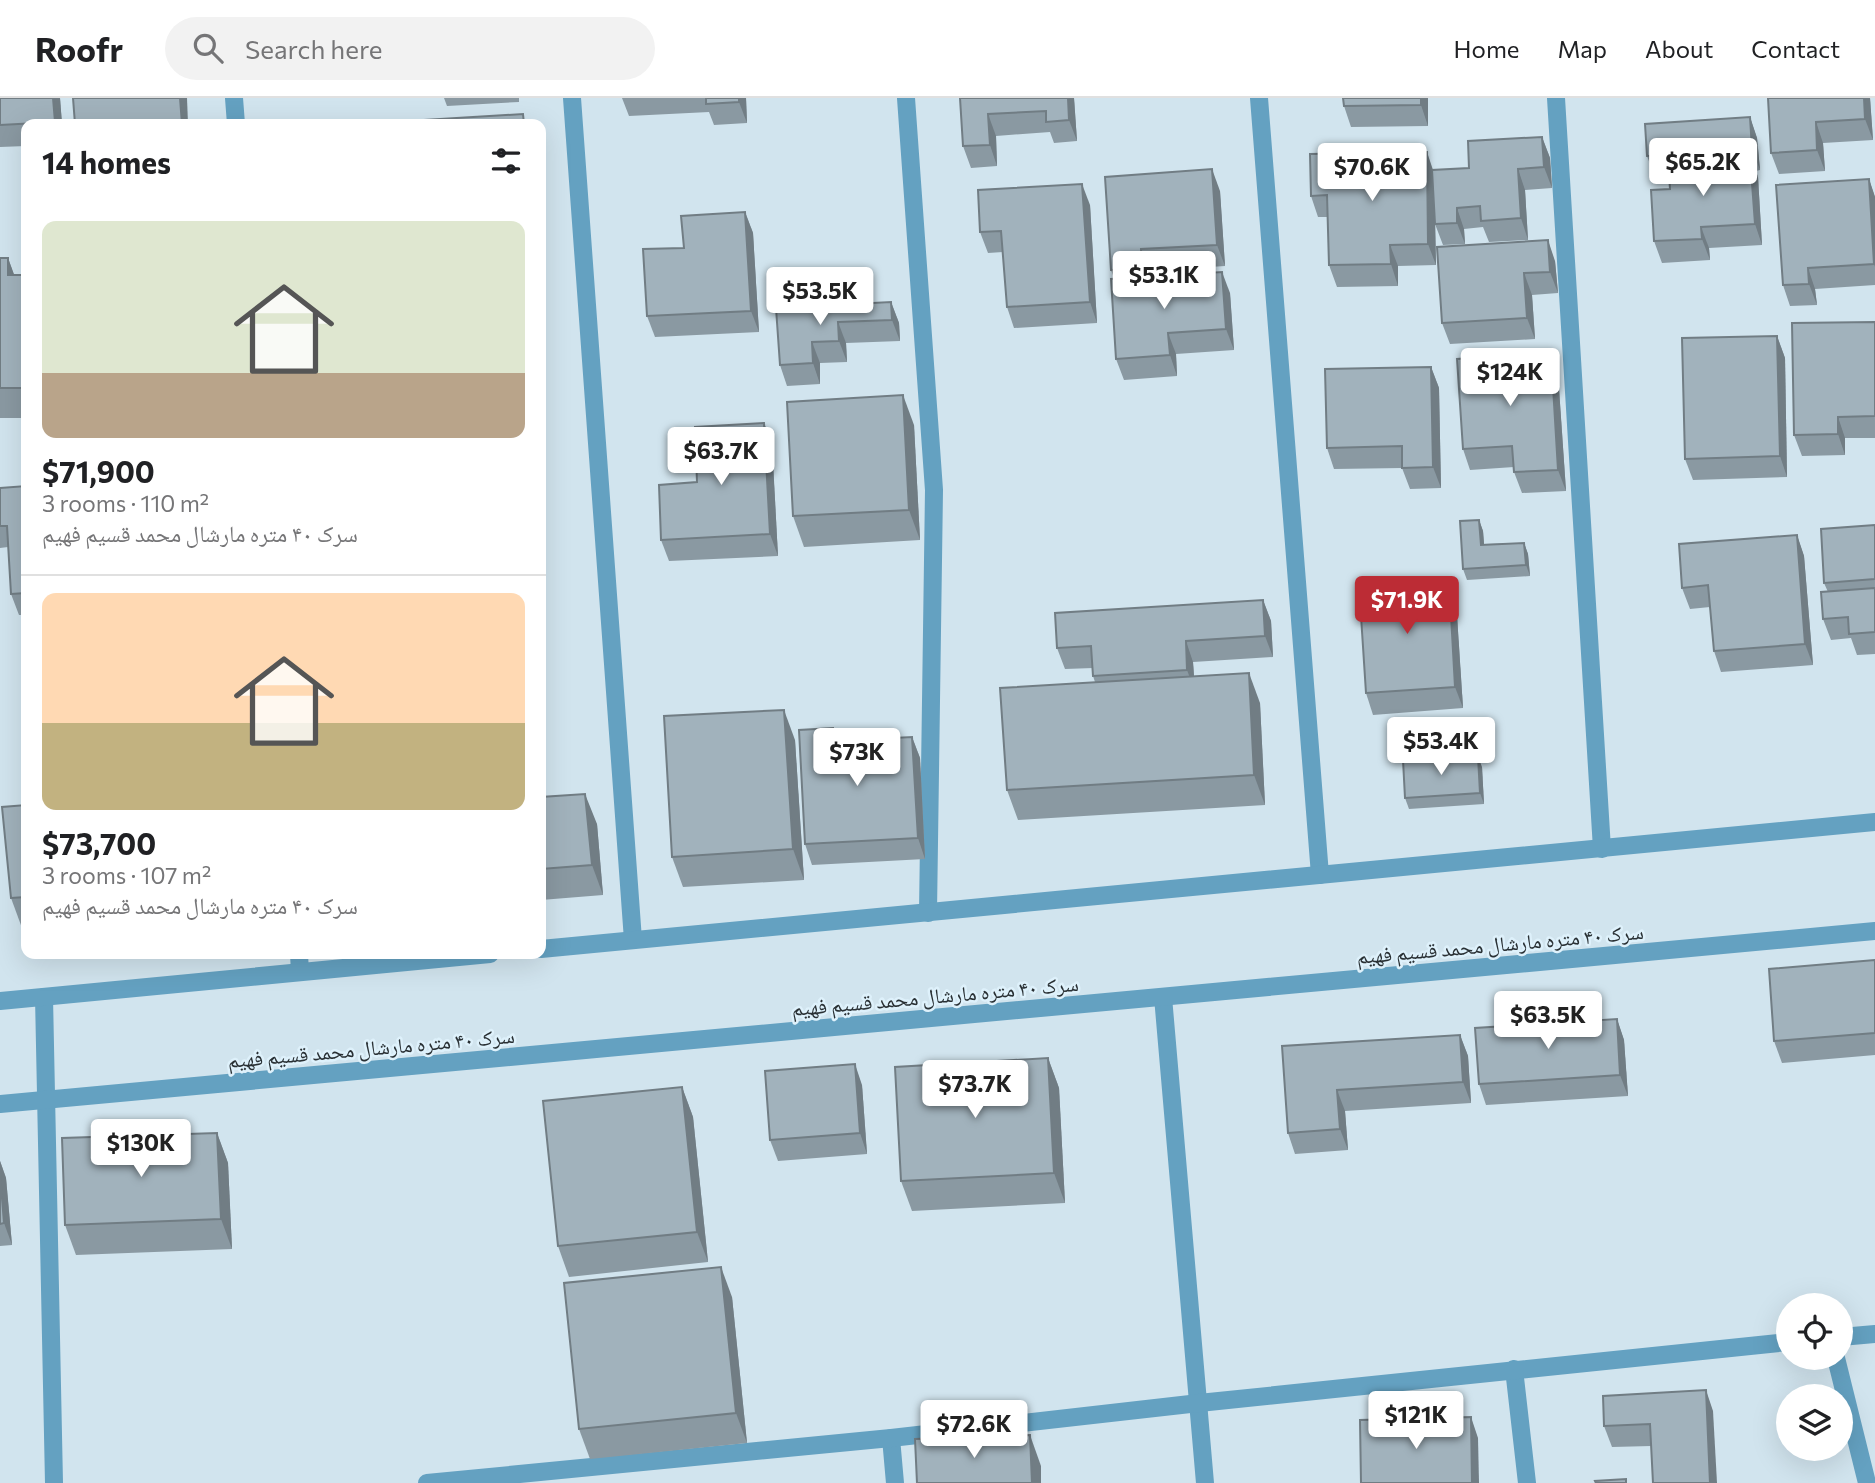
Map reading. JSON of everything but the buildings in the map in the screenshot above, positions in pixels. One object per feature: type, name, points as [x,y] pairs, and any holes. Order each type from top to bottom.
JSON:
[{"type":"street","points":[[234,98],[236,119]]},
{"type":"street","points":[[572,98],[633,940]]},
{"type":"street","points":[[906,98],[934,490],[928,912]]},
{"type":"street","points":[[1259,98],[1320,875]]},
{"type":"street","points":[[1556,98],[1602,849]]},
{"type":"street","points":[[546,949],[1875,822]]},
{"type":"street","name":"سرک ۴۰ متره مارشال محمد قسیم فهیم","points":[[0,1104],[1875,931]]},
{"type":"street","points":[[0,1001],[299,963],[384,959]]},
{"type":"street","points":[[44,997],[54,1483]]},
{"type":"street","points":[[1163,997],[1205,1483]]},
{"type":"street","points":[[1853,1336],[1875,1334]]},
{"type":"street","points":[[427,1483],[606,1474],[1199,1403],[1776,1343]]},
{"type":"street","points":[[1514,1369],[1528,1483]]},
{"type":"street","points":[[1839,1370],[1867,1483]]},
{"type":"street","points":[[891,1438],[895,1483]]}]
